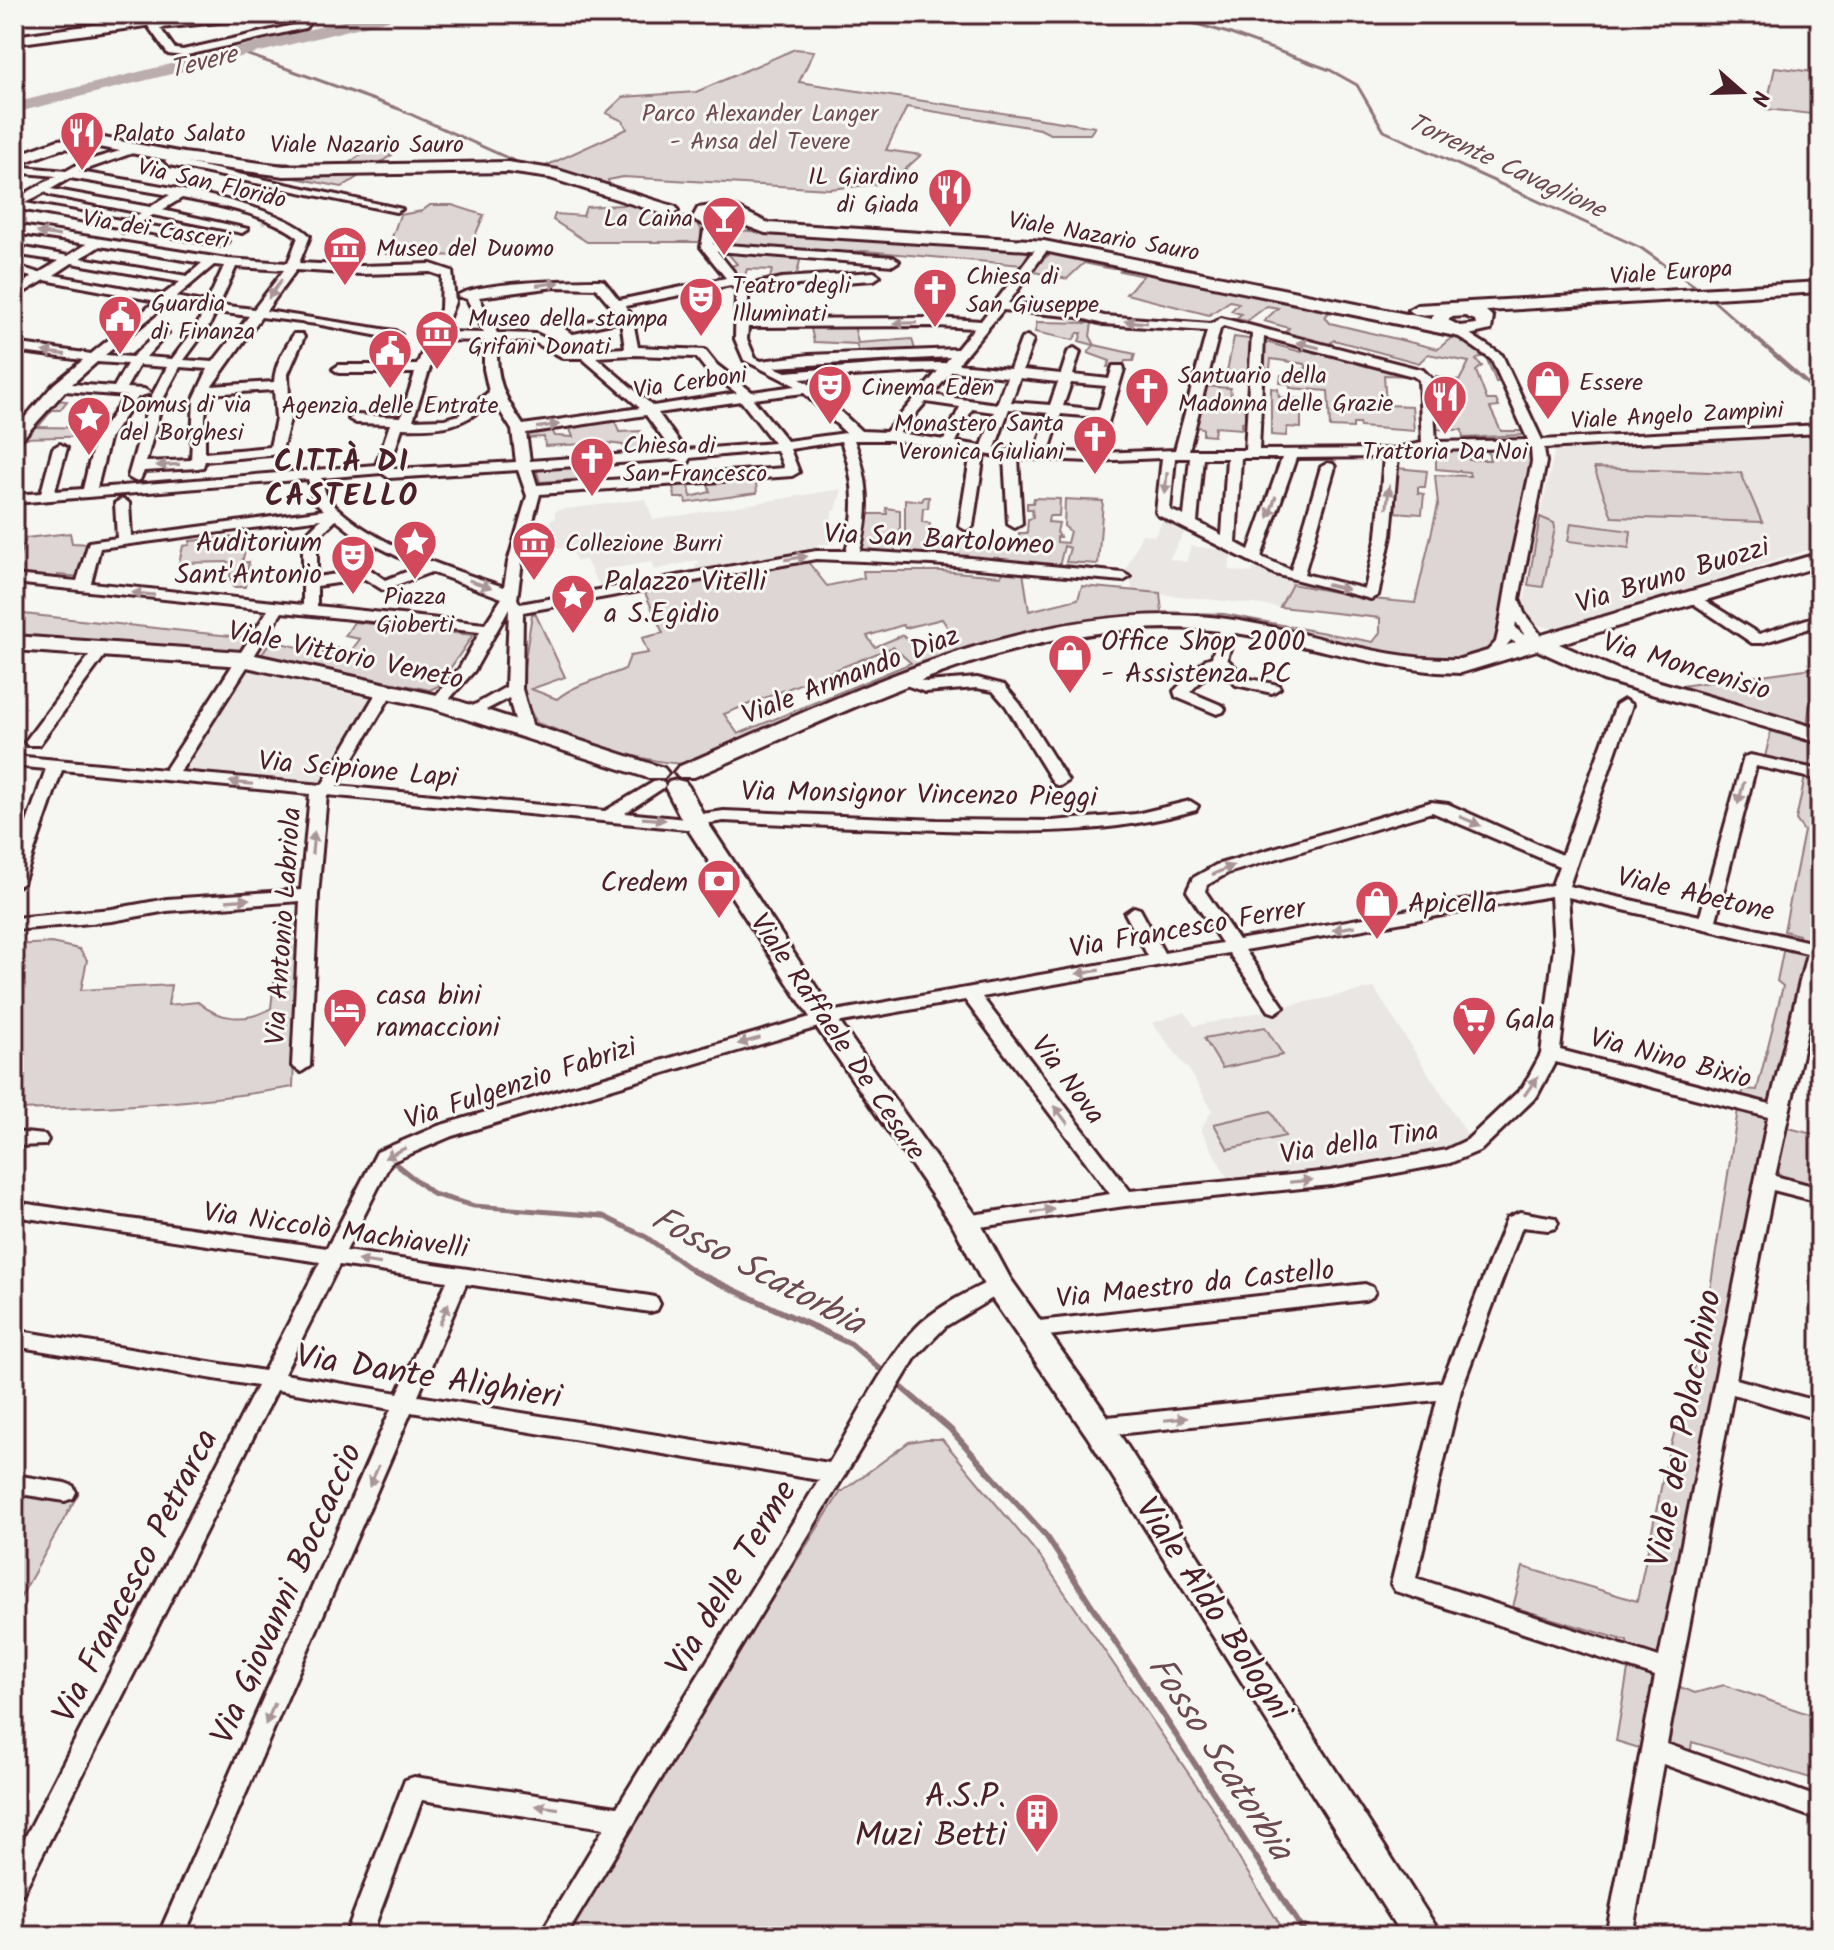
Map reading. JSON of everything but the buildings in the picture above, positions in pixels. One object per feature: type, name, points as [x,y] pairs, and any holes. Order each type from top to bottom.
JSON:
[{"type":"main road","points":[[14,40],[163,22],[202,14]]},
{"type":"main road","name":"Viale Nazario Sauro","points":[[14,166],[58,145],[86,141],[175,157],[297,172],[508,167],[552,173],[670,211],[765,228],[1044,246],[1452,329]]},
{"type":"main road","name":"Viale Europa","points":[[1525,305],[1820,287]]},
{"type":"main road","name":"Viale Nazario Sauro","points":[[1322,302],[1397,309],[1460,310],[1525,305]]},
{"type":"main road","points":[[1486,322],[1479,314],[1460,310],[1441,314],[1438,321],[1452,329],[1478,330],[1507,309],[1525,305]]},
{"type":"main road","name":"Via Bruno Buozzi","points":[[1538,639],[1820,559]]},
{"type":"main road","name":"Viale Armando Diaz","points":[[669,780],[905,680],[937,678],[1027,642],[1111,625],[1192,622],[1229,626],[1441,667],[1489,658],[1538,639]]},
{"type":"main road","name":"Via Moncenisio","points":[[1538,639],[1611,675],[1820,736]]},
{"type":"main road","name":"Viale Vittorio Veneto","points":[[14,643],[242,659],[472,711],[669,780]]},
{"type":"main road","name":"Viale Raffaele De Cesare","points":[[669,780],[824,1019],[966,1222],[999,1285]]},
{"type":"main road","name":"Viale Aldo Bologni","points":[[999,1285],[1098,1427],[1423,1936]]},
{"type":"street","points":[[14,22],[15,14]]},
{"type":"street","points":[[267,14],[163,22],[153,26],[172,52],[183,53],[301,26],[308,19],[302,14]]},
{"type":"street","points":[[14,205],[46,192],[86,164],[138,149]]},
{"type":"street","points":[[175,157],[173,163],[396,209]]},
{"type":"street","name":"Via San Florido","points":[[14,166],[179,195],[287,221],[304,236],[303,246],[292,264],[217,366],[204,390]]},
{"type":"street","points":[[46,192],[242,229]]},
{"type":"street","points":[[14,294],[40,275],[179,195]]},
{"type":"street","points":[[14,205],[222,242]]},
{"type":"street","points":[[14,439],[59,387],[168,301],[191,280],[222,242],[266,218]]},
{"type":"street","points":[[717,219],[708,234],[707,247],[739,285],[741,339],[750,360],[808,389],[852,436],[864,515],[852,554]]},
{"type":"street","name":"Via dei Casceri","points":[[14,229],[232,263],[421,268],[448,274],[452,297]]},
{"type":"street","points":[[890,436],[1000,306],[1044,246]]},
{"type":"street","points":[[707,247],[893,261]]},
{"type":"street","points":[[14,250],[191,280]]},
{"type":"street","points":[[124,541],[124,494],[138,467],[158,396],[175,364],[205,322],[232,263]]},
{"type":"street","points":[[14,269],[253,319],[316,320],[366,332],[395,335]]},
{"type":"street","points":[[617,304],[739,285],[874,276]]},
{"type":"street","points":[[386,472],[420,369],[452,297],[577,282],[600,284],[626,316],[632,351]]},
{"type":"street","points":[[471,294],[491,335],[490,369],[496,394],[519,430],[523,464],[534,496],[515,562],[512,601],[514,689],[526,731]]},
{"type":"street","points":[[1000,306],[1079,313],[1103,320],[1214,328]]},
{"type":"street","points":[[573,327],[626,316]]},
{"type":"street","points":[[741,323],[937,322],[980,329]]},
{"type":"street","points":[[1391,453],[1384,536],[1371,595],[1296,576],[1253,559],[1190,522],[1163,512],[1175,454],[1214,328],[1221,322],[1423,376],[1429,446]]},
{"type":"street","points":[[1486,322],[1497,358]]},
{"type":"street","name":"Viale Nazario Sauro","points":[[1452,329],[1497,358],[1537,444]]},
{"type":"street","points":[[89,492],[102,439],[127,396],[135,361],[162,333]]},
{"type":"street","points":[[1252,454],[1258,333]]},
{"type":"street","points":[[433,339],[491,335],[536,338],[566,354],[632,351],[700,353],[712,368],[746,396],[782,446],[792,472],[531,490]]},
{"type":"street","points":[[138,467],[276,451],[284,417],[278,386],[280,369],[298,337]]},
{"type":"street","points":[[966,526],[982,451],[1027,340]]},
{"type":"street","points":[[14,347],[94,358],[217,366]]},
{"type":"street","points":[[1041,456],[1074,352]]},
{"type":"street","points":[[670,353],[680,366]]},
{"type":"street","points":[[760,365],[809,359],[960,353]]},
{"type":"street","points":[[585,354],[649,409],[682,453],[686,478]]},
{"type":"street","points":[[787,376],[885,368],[948,367],[1113,383]]},
{"type":"street","points":[[339,369],[420,369]]},
{"type":"street","points":[[1091,457],[1118,369]]},
{"type":"street","points":[[198,461],[204,390],[278,386]]},
{"type":"street","points":[[59,387],[127,396],[158,396]]},
{"type":"street","name":"Via Cerboni","points":[[519,430],[649,409],[808,389]]},
{"type":"street","points":[[356,419],[434,424],[461,419],[479,408],[484,398],[496,394]]},
{"type":"street","points":[[922,397],[967,405],[1104,414]]},
{"type":"street","points":[[948,445],[967,405]]},
{"type":"street","points":[[14,418],[30,418]]},
{"type":"street","name":"Viale Angelo Zampini","points":[[14,499],[89,492],[124,494],[314,476],[603,461],[782,446],[852,436],[890,436],[982,451],[1041,456],[1290,454],[1329,461],[1429,446],[1537,444],[1820,429]]},
{"type":"street","points":[[1489,658],[1503,643],[1507,629],[1539,462],[1537,444]]},
{"type":"street","points":[[47,496],[60,448]]},
{"type":"street","points":[[1011,454],[1015,524]]},
{"type":"street","points":[[1190,522],[1197,454]]},
{"type":"street","points":[[1229,544],[1234,454]]},
{"type":"street","points":[[1253,559],[1290,454]]},
{"type":"street","points":[[603,461],[606,483]]},
{"type":"street","points":[[1296,576],[1329,461]]},
{"type":"street","points":[[314,476],[321,501],[360,532],[431,567],[512,601]]},
{"type":"street","points":[[82,588],[94,545],[336,513]]},
{"type":"street","points":[[310,612],[310,537],[336,513]]},
{"type":"street","name":"Via San Bartolomeo","points":[[512,601],[609,592],[804,556],[852,554],[1123,577]]},
{"type":"street","points":[[351,560],[383,586],[431,567]]},
{"type":"street","points":[[312,582],[366,574]]},
{"type":"street","points":[[16,582],[490,629]]},
{"type":"street","points":[[1693,597],[1757,640],[1820,620]]},
{"type":"street","points":[[1512,600],[1517,614],[1538,639]]},
{"type":"street","points":[[438,702],[466,671],[505,602],[512,601]]},
{"type":"street","points":[[170,775],[200,739],[242,659],[277,607]]},
{"type":"street","points":[[1219,660],[1229,626]]},
{"type":"street","points":[[1507,629],[1538,639]]},
{"type":"street","points":[[33,742],[103,647]]},
{"type":"street","points":[[1219,660],[1241,682],[1272,688]]},
{"type":"street","points":[[1217,709],[1182,694],[1182,691],[1211,662],[1219,660]]},
{"type":"street","points":[[937,678],[983,683],[998,688],[1012,704],[1060,781]]},
{"type":"street","points":[[472,711],[514,689]]},
{"type":"street","name":"Via Antonio Labriola","points":[[301,1066],[309,895],[323,790],[386,690]]},
{"type":"street","name":"Via della Tina","points":[[966,1222],[1125,1199],[1331,1178],[1450,1156],[1474,1145],[1530,1091],[1550,1054],[1563,948],[1559,889],[1624,705]]},
{"type":"street","points":[[1706,925],[1750,760],[1820,775]]},
{"type":"street","name":"Via Scipione Lapi","points":[[14,761],[696,822]]},
{"type":"street","points":[[14,883],[56,765]]},
{"type":"street","points":[[611,815],[669,780]]},
{"type":"street","name":"Via Monsignor Vincenzo Pieggi","points":[[696,822],[724,816],[911,825],[1072,826],[1101,824],[1190,806]]},
{"type":"street","points":[[1275,1007],[1196,891],[1199,882],[1222,869],[1431,807],[1442,808],[1568,864]]},
{"type":"street","name":"Viale Abetone","points":[[1559,889],[1706,925],[1819,945]]},
{"type":"street","name":"Via Francesco Ferrer","points":[[824,1019],[1559,889]]},
{"type":"street","points":[[14,924],[112,915],[167,905],[309,895]]},
{"type":"street","points":[[1134,913],[1159,960]]},
{"type":"street","name":"Viale del Polacchino","points":[[1619,1936],[1778,1113],[1819,945]]},
{"type":"street","name":"Via Nova","points":[[968,992],[1125,1199]]},
{"type":"street","name":"Via Fulgenzio Fabrizi","points":[[270,1381],[384,1157],[445,1131],[824,1019]]},
{"type":"street","name":"Via Nino Bixio","points":[[1550,1054],[1778,1113]]},
{"type":"street","points":[[14,1139],[38,1140]]},
{"type":"street","points":[[1767,1181],[1820,1195]]},
{"type":"street","name":"Via Niccolò Machiavelli","points":[[14,1209],[650,1304]]},
{"type":"street","points":[[1548,1223],[1520,1219],[1514,1223],[1450,1390],[1403,1584],[1668,1670]]},
{"type":"street","name":"Via Giovanni Boccaccio","points":[[171,1936],[460,1275]]},
{"type":"street","name":"Via delle Terme","points":[[552,1936],[909,1351],[925,1329],[938,1319],[999,1285]]},
{"type":"street","name":"Via Maestro da Castello","points":[[1030,1330],[1365,1292]]},
{"type":"street","name":"Via Dante Alighieri","points":[[14,1338],[833,1473]]},
{"type":"street","name":"Via Francesco Petrarca","points":[[14,1885],[270,1381]]},
{"type":"street","points":[[1726,1384],[1820,1411]]},
{"type":"street","points":[[1098,1427],[1450,1390]]},
{"type":"street","points":[[14,1484],[65,1492]]},
{"type":"street","points":[[1653,1750],[1820,1809]]},
{"type":"street","points":[[358,1936],[414,1788],[624,1819]]},
{"type":"shaded area","points":[[1820,435],[1820,546],[1559,630],[1538,625],[1525,615],[1522,608],[1528,585],[1543,587],[1555,528],[1554,523],[1540,517],[1555,449]]},
{"type":"shaded area","points":[[842,489],[836,510],[832,511],[831,523],[838,524],[834,544],[818,544],[816,549],[698,573],[695,564],[700,563],[698,560],[654,570],[651,562],[602,570],[614,591],[603,593],[586,560],[577,561],[570,547],[555,549],[550,520],[555,519],[555,512],[559,510],[646,499],[653,520]]},
{"type":"shaded area","points":[[1162,522],[1188,526],[1169,559],[1186,562],[1191,546],[1232,551],[1229,570],[1252,573],[1253,569],[1294,579],[1280,607],[1132,591],[1131,581],[1121,580],[1142,534],[1155,536]]},
{"type":"shaded area","points":[[242,659],[374,691],[319,790],[170,775]]},
{"type":"shaded area","points":[[1374,988],[1474,1145],[1450,1156],[1233,1188],[1201,1130],[1212,1110],[1191,1073],[1152,1023],[1185,1012],[1194,1026]]},
{"type":"green space","name":"Parco Alexander Langer - Ansa del Tevere","points":[[795,49],[814,51],[799,82],[1095,127],[1090,134],[1050,134],[1040,129],[907,107],[886,150],[921,155],[890,183],[829,189],[623,177],[608,180],[609,184],[580,177],[530,173],[627,129],[623,121],[606,113],[623,97],[696,92]]},
{"type":"green space","points":[[1775,67],[1820,73],[1820,115],[1766,109]]},
{"type":"green space","points":[[372,147],[392,155],[342,187],[191,158],[197,153],[248,162],[346,165]]},
{"type":"green space","points":[[634,201],[696,220],[701,229],[701,242],[587,242],[553,220],[555,214],[583,216],[586,207],[622,205]]},
{"type":"green space","points":[[430,205],[452,205],[484,215],[466,256],[386,254],[400,215],[422,211]]},
{"type":"green space","points":[[734,230],[1025,248],[1029,252],[1022,265],[865,251],[814,254],[815,250],[716,243],[723,232]]},
{"type":"green space","points":[[724,249],[801,256],[793,280],[753,286],[750,282],[770,278],[772,270],[747,269],[745,276],[737,276],[729,267],[737,264]]},
{"type":"green space","points":[[1051,253],[1116,265],[1112,269],[1084,263],[1067,279],[1029,271]]},
{"type":"green space","points":[[1125,267],[1452,332],[1486,352],[1499,382],[1496,382],[1486,357],[1476,360],[1482,366],[1476,371],[1487,400],[1496,400],[1499,407],[1490,408],[1501,431],[1523,431],[1523,435],[1463,438],[1462,430],[1434,429],[1436,376],[1459,381],[1469,362],[1428,354],[1419,363],[1334,340],[1325,347],[1282,336],[1289,328],[1264,321],[1278,308],[1267,306],[1247,321],[1236,319],[1241,314],[1231,311],[1239,303],[1230,301],[1209,315],[1126,294],[1143,276],[1120,271]],"holes":[[[1330,311],[1450,337],[1438,349],[1330,323],[1325,317]]]},
{"type":"green space","points":[[1037,322],[1092,323],[1090,336],[1095,345],[1135,354],[1133,361],[1125,361],[1122,369],[1107,367],[1110,361],[1088,353],[1094,345],[1079,341],[1082,333],[1078,333],[1073,340],[1035,332]]},
{"type":"green space","points":[[810,324],[854,325],[858,343],[912,339],[916,353],[861,357],[856,344],[814,342]]},
{"type":"green space","points":[[1234,337],[1256,340],[1254,372],[1227,371]]},
{"type":"green space","points":[[1262,341],[1301,352],[1306,347],[1408,373],[1411,376],[1384,375],[1386,405],[1412,406],[1414,431],[1360,427],[1359,424],[1353,424],[1353,428],[1330,427],[1328,391],[1290,388],[1290,384],[1280,383],[1281,375],[1293,376],[1293,372],[1307,368],[1305,364],[1271,359],[1270,369],[1260,368]]},
{"type":"green space","points":[[1203,386],[1230,388],[1232,402],[1216,402],[1215,405],[1247,408],[1248,422],[1242,422],[1242,429],[1215,427],[1214,436],[1203,435],[1203,428],[1192,426]]},
{"type":"green space","points":[[1271,388],[1278,389],[1279,397],[1301,399],[1301,428],[1287,427],[1286,436],[1271,435]]},
{"type":"green space","points":[[54,400],[67,401],[60,410],[52,410],[38,427],[105,428],[100,436],[22,438]]},
{"type":"green space","points":[[614,418],[619,432],[641,431],[645,450],[625,451],[623,445],[607,443],[545,446],[544,437],[523,438],[521,431],[550,426],[555,436],[573,437],[570,429],[581,427],[580,423]]},
{"type":"green space","points":[[1522,447],[1528,450],[1532,459],[1495,644],[1490,652],[1458,660],[1413,660],[1218,621],[1023,638],[685,764],[628,754],[537,723],[520,692],[532,614],[535,613],[565,677],[531,689],[557,699],[581,685],[625,669],[630,656],[648,653],[642,638],[663,633],[645,593],[808,562],[827,586],[864,578],[863,571],[942,571],[1001,576],[1004,571],[1023,572],[1029,611],[1078,599],[1082,586],[1160,593],[1162,612],[1224,614],[1373,642],[1380,633],[1380,618],[1280,607],[1292,584],[1372,599],[1415,603],[1438,505],[1435,475],[1470,476],[1469,472],[1436,469],[1436,449],[1464,448],[1469,460],[1490,460],[1487,448]],"holes":[[[942,619],[952,634],[913,645],[903,635],[875,647],[867,636],[903,625],[905,628]],[[893,647],[911,663],[738,734],[724,714]]]},
{"type":"green space","points":[[598,464],[599,478],[540,482],[536,468]]},
{"type":"green space","points":[[1396,468],[1427,471],[1425,487],[1418,487],[1418,493],[1424,494],[1422,514],[1392,512]]},
{"type":"green space","points":[[1594,468],[1741,473],[1762,522],[1612,517]]},
{"type":"green space","points":[[760,475],[761,482],[756,483],[757,493],[686,503],[685,498],[675,498],[672,481],[688,480],[691,497],[710,492],[707,478]]},
{"type":"green space","points":[[924,497],[929,497],[928,508],[923,508],[922,522],[930,523],[929,530],[936,531],[937,539],[949,539],[949,546],[959,547],[961,539],[1019,544],[1019,533],[1027,533],[1028,519],[1033,518],[1032,509],[1027,509],[1027,503],[1033,503],[1034,498],[1060,499],[1059,516],[1049,516],[1048,522],[1059,523],[1057,532],[1060,537],[1057,537],[1057,542],[1067,543],[1070,531],[1064,526],[1065,499],[1103,501],[1098,564],[1066,562],[1070,548],[1064,546],[1059,567],[997,558],[909,556],[909,547],[905,547],[905,499],[922,501]]},
{"type":"green space","points":[[886,508],[900,510],[900,546],[895,547],[895,555],[859,553],[868,514],[887,514]]},
{"type":"green space","points":[[1540,517],[1554,523],[1555,528],[1543,587],[1528,585]]},
{"type":"green space","points":[[1571,523],[1631,531],[1629,548],[1568,541]]},
{"type":"green space","points":[[70,533],[72,543],[92,544],[82,577],[58,575],[55,580],[14,573],[26,538]]},
{"type":"green space","points":[[231,537],[232,544],[242,542],[245,550],[242,563],[249,562],[245,587],[233,587],[230,580],[231,562],[179,563],[183,546],[190,545],[190,541]]},
{"type":"green space","points":[[14,613],[250,638],[239,654],[14,637]]},
{"type":"green space","points":[[354,622],[473,635],[438,686],[430,690],[260,657],[271,641],[330,654],[335,648],[351,651],[360,639],[345,636]]},
{"type":"green space","points":[[1820,667],[1808,724],[1674,687]]},
{"type":"green space","points":[[1771,731],[1820,746],[1820,769],[1765,757]]},
{"type":"green space","points":[[1806,772],[1820,775],[1820,933],[1777,1125],[1820,1136],[1820,1195],[1767,1181],[1665,1681],[1695,1693],[1724,1685],[1820,1718],[1820,1781],[1692,1742],[1689,1763],[1616,1741],[1630,1658],[1627,1641],[1513,1607],[1523,1567],[1637,1601],[1668,1455],[1703,1335],[1739,1103],[1744,1089],[1757,1090],[1783,986],[1777,981],[1785,942],[1797,945],[1799,935],[1784,931],[1804,831],[1796,820]]},
{"type":"green space","points":[[295,920],[299,926],[293,1087],[154,1104],[14,1110],[14,945],[51,943],[79,949],[87,960],[81,990],[171,985],[168,1005],[198,1002],[224,1016],[243,1017],[271,1008],[280,930],[288,921]]},
{"type":"green space","points":[[1265,1027],[1283,1055],[1222,1068],[1204,1038]]},
{"type":"green space","points":[[1271,1111],[1285,1136],[1228,1149],[1214,1124]]},
{"type":"green space","points":[[942,1439],[1041,1558],[1215,1812],[1238,1857],[1287,1936],[567,1936],[744,1643],[840,1493],[909,1442]]},
{"type":"green space","points":[[14,1484],[78,1494],[14,1609]]},
{"type":"waterway","name":"Tevere","points":[[14,108],[391,14]]},
{"type":"waterway","name":"Torrente Cavaglione","points":[[1161,14],[1228,33],[1330,70],[1357,85],[1384,131],[1641,248],[1706,294],[1742,326]]},
{"type":"waterway","points":[[243,53],[399,109],[523,165]]},
{"type":"waterway","name":"Torrente Cavaglione","points":[[1740,324],[1820,395]]},
{"type":"waterway","name":"Fosso Scatorbia","points":[[392,1161],[433,1194],[474,1206],[603,1216],[646,1237],[694,1271]]},
{"type":"waterway","name":"Fosso Scatorbia","points":[[694,1271],[851,1344],[887,1375]]},
{"type":"waterway","name":"Fosso Scatorbia","points":[[894,1381],[950,1429],[1047,1537],[1307,1936]]},
{"type":"tunnel","points":[[260,221],[267,217]]},
{"type":"place","name":"Palato Salato","points":[[82,172]]},
{"type":"place","name":"IL Giardino di Giada","points":[[950,229]]},
{"type":"place","name":"La Caina","points":[[724,257]]},
{"type":"place","name":"Museo del Duomo","points":[[345,287]]},
{"type":"place","name":"Chiesa di San Giuseppe","points":[[935,329]]},
{"type":"place","name":"Teatro degli Illuminati","points":[[701,338]]},
{"type":"place","name":"Guardia di Finanza","points":[[120,356]]},
{"type":"place","name":"Museo della stampa Grifani Donati","points":[[437,371]]},
{"type":"place","name":"Agenzia delle Entrate","points":[[390,390]]},
{"type":"place","name":"Essere","points":[[1548,421]]},
{"type":"place","name":"Cinema Eden","points":[[830,426]]},
{"type":"place","name":"Santuario della Madonna delle Grazie","points":[[1147,428]]},
{"type":"place","name":"Trattoria Da Noi","points":[[1445,436]]},
{"type":"place","name":"Domus di via del Borghesi","points":[[89,457]]},
{"type":"place","name":"Monastero Santa Veronica Giuliani","points":[[1095,476]]},
{"type":"place","name":"Chiesa di San Francesco","points":[[592,498]]},
{"type":"place","name":"Piazza Gioberti","points":[[415,581]]},
{"type":"place","name":"Collezione Burri","points":[[534,582]]},
{"type":"place","name":"Auditorium Sant'Antonio","points":[[353,596]]},
{"type":"place","name":"Palazzo Vitelli a S.Egidio","points":[[573,635]]},
{"type":"place","name":"Office Shop 2000 - Assistenza PC","points":[[1070,695]]},
{"type":"place","name":"Credem","points":[[719,920]]},
{"type":"place","name":"Apicella","points":[[1377,941]]},
{"type":"place","name":"casa bini ramaccioni","points":[[345,1049]]},
{"type":"place","name":"Gala","points":[[1474,1057]]},
{"type":"place","name":"A.S.P. Muzi Betti","points":[[1037,1854]]},
{"type":"district","name":"CITTÀ DI CASTELLO","points":[[342,478]]}]
